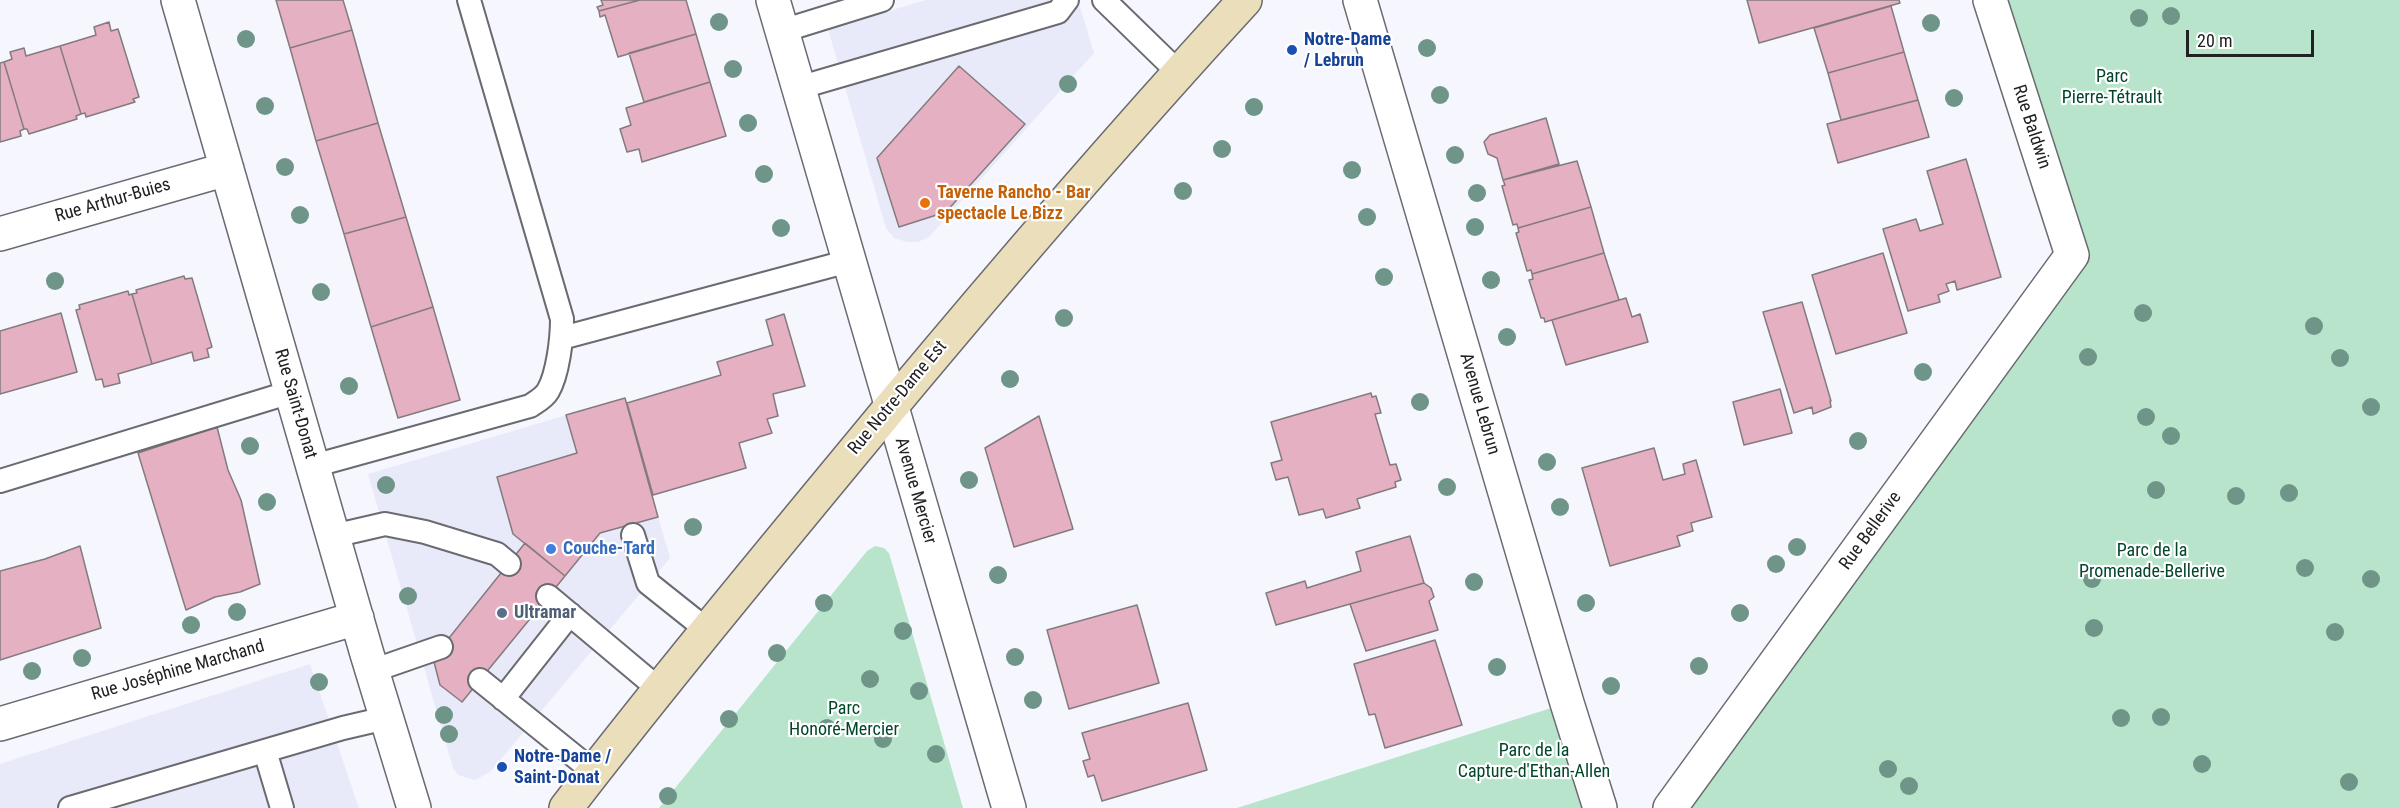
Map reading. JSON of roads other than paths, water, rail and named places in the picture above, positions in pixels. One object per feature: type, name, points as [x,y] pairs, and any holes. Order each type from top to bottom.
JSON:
[{"type":"main road","name":"Rue Notre-Dame Est","points":[[566,808],[940,346],[1178,72],[1245,0]]},
{"type":"street","name":"Rue Saint-Donat","points":[[178,0],[372,671],[414,808]]},
{"type":"street","name":"Avenue Lebrun","points":[[1360,0],[1563,691],[1600,808]]},
{"type":"street","name":"Rue Baldwin","points":[[1990,0],[2072,255]]},
{"type":"street","name":"Avenue Mercier","points":[[777,15],[1009,808]]},
{"type":"street","name":"Rue Arthur-Buies","points":[[0,234],[226,169]]},
{"type":"street","name":"Rue Bellerive","points":[[1670,808],[2072,255]]},
{"type":"street","name":"Rue Joséphine Marchand","points":[[0,724],[357,618]]},
{"type":"lane","points":[[313,466],[530,406],[548,391],[562,338],[562,319],[469,0]]},
{"type":"lane","points":[[777,15],[882,0]]},
{"type":"lane","points":[[798,88],[1058,12],[1067,0]]},
{"type":"lane","points":[[1104,0],[1178,72]]},
{"type":"lane","points":[[562,338],[849,261]]},
{"type":"lane","points":[[0,481],[291,392]]},
{"type":"lane","points":[[333,536],[385,524],[424,532],[497,554],[509,564]]},
{"type":"lane","points":[[633,535],[648,584],[708,630]]},
{"type":"lane","points":[[548,596],[660,690]]},
{"type":"lane","points":[[503,699],[570,614]]},
{"type":"lane","points":[[372,671],[441,647]]},
{"type":"lane","points":[[480,680],[594,772]]},
{"type":"lane","points":[[70,808],[343,728],[386,718]]},
{"type":"lane","points":[[266,751],[282,808]]},
{"type":"place","name":"Notre-Dame / Lebrun","points":[[1292,50]]},
{"type":"place","name":"Taverne Rancho - Bar spectacle Le Bizz","points":[[925,203]]},
{"type":"place","name":"Couche-Tard","points":[[551,549]]},
{"type":"place","name":"Ultramar","points":[[502,613]]},
{"type":"place","name":"Notre-Dame / Saint-Donat","points":[[502,767]]},
{"type":"park label","name":"Parc Pierre-Tétrault","points":[[2112,88]]},
{"type":"park label","name":"Parc de la Promenade-Bellerive","points":[[2152,561]]},
{"type":"park label","name":"Parc Honoré-Mercier","points":[[844,719]]},
{"type":"park label","name":"Parc de la Capture-d'Ethan-Allen","points":[[1534,762]]}]
